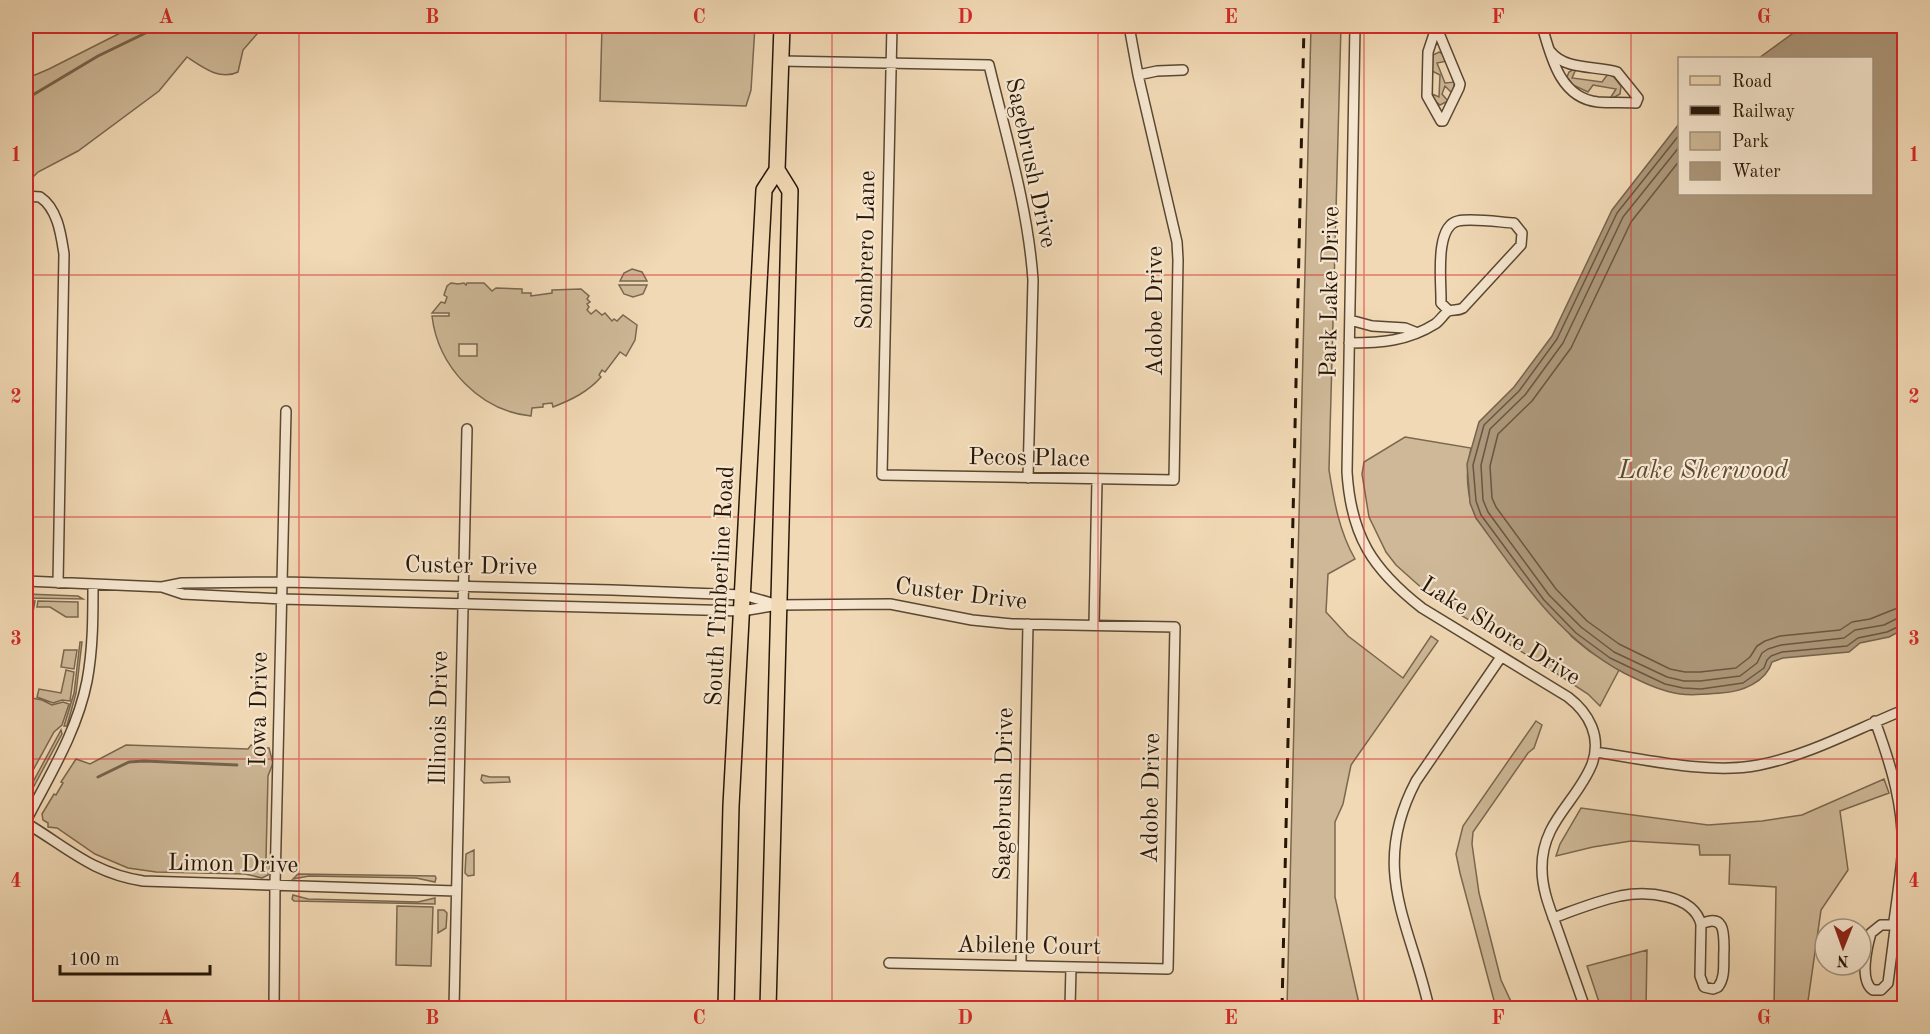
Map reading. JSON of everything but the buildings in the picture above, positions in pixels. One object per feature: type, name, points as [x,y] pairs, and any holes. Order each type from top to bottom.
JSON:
[{"type":"main road","name":"South Timberline Road","points":[[726,1008],[731,806],[764,190],[777,170],[782,26]]},
{"type":"main road","name":"South Timberline Road","points":[[768,1008],[777,605],[790,191],[777,170]]},
{"type":"street","name":"Sombrero Lane","points":[[882,475],[892,26]]},
{"type":"street","name":"Adobe Drive","points":[[1130,26],[1138,75],[1173,224],[1178,260],[1174,480]]},
{"type":"street","name":"Park Lake Drive","points":[[1355,26],[1347,472],[1348,494],[1358,531],[1370,554]]},
{"type":"street","points":[[1542,26],[1550,51],[1557,71],[1568,88],[1590,100],[1636,103],[1638,98],[1617,72],[1566,64],[1557,60],[1550,51]]},
{"type":"street","points":[[1436,27],[1460,84],[1443,121],[1427,96],[1428,52],[1436,27]]},
{"type":"street","name":"Sagebrush Drive","points":[[781,61],[989,65],[1031,249],[1033,280],[1028,478]]},
{"type":"street","points":[[1138,75],[1183,70]]},
{"type":"street","points":[[26,196],[40,197],[51,208],[62,237],[64,255],[58,583]]},
{"type":"street","points":[[1349,343],[1407,338],[1437,323],[1449,310],[1463,308],[1518,250],[1523,238],[1520,228],[1514,223],[1458,221],[1446,228],[1442,238],[1440,298],[1441,303],[1449,310]]},
{"type":"street","points":[[1350,320],[1372,326],[1405,328],[1415,332]]},
{"type":"street","name":"Iowa Drive","points":[[274,1008],[286,411]]},
{"type":"street","name":"Illinois Drive","points":[[453,1008],[467,429]]},
{"type":"street","name":"Pecos Place","points":[[882,475],[1174,480]]},
{"type":"street","points":[[1094,626],[1097,480]]},
{"type":"street","name":"Lake Shore Drive","points":[[1370,554],[1387,578],[1422,608],[1579,705],[1592,724],[1595,752]]},
{"type":"street","name":"Custer Drive","points":[[26,581],[162,587],[182,584],[283,582],[462,586],[742,595],[777,605]]},
{"type":"street","points":[[26,822],[63,750],[79,711],[90,660],[93,584]]},
{"type":"street","name":"Custer Drive","points":[[162,587],[183,594],[742,611],[777,605],[890,604],[972,620],[1028,624],[1176,627]]},
{"type":"street","name":"Sagebrush Drive","points":[[1022,966],[1028,624]]},
{"type":"street","name":"Adobe Drive","points":[[1168,969],[1176,627]]},
{"type":"street","points":[[1429,1008],[1395,891],[1394,846],[1398,824],[1404,803],[1416,781],[1501,657]]},
{"type":"street","points":[[1585,1008],[1553,918],[1542,881],[1541,867],[1546,840],[1553,824],[1589,770],[1595,752],[1700,766],[1726,768],[1757,765],[1821,746],[1905,710]]},
{"type":"street","points":[[1875,721],[1895,782],[1900,810],[1902,856],[1895,925],[1888,984],[1881,990],[1873,990],[1867,986],[1865,977],[1871,933],[1881,925],[1895,925]]},
{"type":"street","name":"Limon Drive","points":[[26,822],[94,867],[132,880],[153,883],[456,891]]},
{"type":"street","points":[[1553,918],[1623,896],[1664,896],[1684,902],[1700,917],[1700,976],[1704,987],[1713,989],[1718,987],[1723,977],[1723,927],[1713,920],[1701,924]]},
{"type":"street","name":"Abilene Court","points":[[889,963],[1168,969]]},
{"type":"street","points":[[1070,1008],[1071,967]]},
{"type":"green space","points":[[134,26],[264,26],[243,50],[238,72],[218,74],[205,69],[187,57],[159,91],[78,151],[38,172],[26,184],[26,75],[35,75],[49,69]]},
{"type":"green space","points":[[602,26],[755,26],[751,90],[746,106],[600,101]]},
{"type":"green space","points":[[1311,26],[1341,26],[1329,470],[1341,527],[1355,559],[1328,574],[1326,612],[1348,636],[1403,678],[1431,636],[1438,641],[1351,765],[1343,804],[1335,822],[1335,897],[1360,1008],[1287,1008]]},
{"type":"green space","points":[[1439,52],[1447,61],[1437,63],[1445,83],[1455,82],[1452,93],[1445,86],[1442,94],[1448,101],[1440,105],[1432,98],[1432,94],[1439,97],[1440,75],[1432,71],[1433,55]]},
{"type":"green space","points":[[1576,69],[1572,78],[1602,82],[1608,74],[1614,77],[1621,86],[1620,94],[1613,98],[1611,97],[1616,89],[1593,85],[1588,92],[1573,85],[1567,77]]},
{"type":"green space","points":[[632,269],[642,272],[647,281],[620,281],[624,273]]},
{"type":"green space","points":[[451,283],[466,285],[467,283],[484,283],[492,291],[496,288],[522,289],[522,293],[531,293],[531,296],[552,293],[552,290],[581,289],[589,296],[587,299],[590,302],[587,304],[589,307],[587,310],[591,314],[596,310],[602,315],[605,313],[612,321],[614,319],[617,321],[623,315],[637,325],[635,340],[626,356],[620,352],[605,372],[602,370],[599,375],[601,377],[579,395],[553,407],[552,403],[532,408],[531,416],[512,412],[479,396],[453,369],[443,352],[432,316],[449,316],[449,313],[432,313],[441,302],[445,303],[447,297],[444,295],[447,286]],"holes":[[[459,344],[477,344],[477,356],[459,356]]]},
{"type":"green space","points":[[619,285],[647,285],[643,294],[633,297],[624,294]]},
{"type":"green space","points":[[1405,437],[1471,448],[1468,483],[1476,518],[1572,637],[1619,670],[1600,706],[1588,694],[1542,664],[1434,599],[1396,565],[1386,552],[1369,517],[1362,474],[1364,462]]},
{"type":"green space","points":[[26,594],[78,596],[83,599],[26,598]]},
{"type":"green space","points":[[26,600],[35,601],[31,623],[26,622]]},
{"type":"green space","points":[[38,601],[78,602],[78,617],[66,617],[50,607],[37,607]]},
{"type":"green space","points":[[80,642],[82,642],[76,693],[67,726],[64,726],[74,693]]},
{"type":"green space","points":[[64,650],[77,650],[74,669],[61,667]]},
{"type":"green space","points":[[66,670],[74,672],[70,701],[62,700],[53,703],[37,697],[39,689],[61,693]]},
{"type":"green space","points":[[32,698],[52,705],[63,702],[69,704],[62,725],[54,732],[26,783],[26,700]]},
{"type":"green space","points":[[1536,721],[1542,725],[1534,748],[1528,753],[1473,832],[1472,844],[1479,893],[1501,980],[1514,1008],[1496,1008],[1456,854],[1463,826]]},
{"type":"green space","points":[[61,730],[62,734],[26,805],[26,795]]},
{"type":"green space","points":[[126,745],[248,749],[251,745],[269,748],[273,763],[268,776],[266,859],[270,866],[268,875],[262,878],[245,874],[156,872],[128,868],[95,854],[57,828],[48,827],[42,814],[54,794],[56,795],[63,783],[61,782],[76,759],[90,764]]},
{"type":"green space","points":[[482,775],[509,777],[510,782],[484,783],[481,780]]},
{"type":"green space","points":[[1884,779],[1889,793],[1840,811],[1848,870],[1821,910],[1820,917],[1813,917],[1813,966],[1807,1008],[1774,1008],[1776,887],[1729,884],[1730,855],[1700,855],[1699,845],[1631,841],[1556,856],[1560,844],[1581,808],[1708,825],[1802,815]]},
{"type":"green space","points":[[474,850],[474,875],[468,876],[465,873],[466,854]]},
{"type":"green space","points":[[298,874],[435,876],[436,878],[435,882],[416,878],[309,876],[293,879]]},
{"type":"green space","points":[[293,895],[308,899],[418,902],[435,898],[435,904],[294,901]]},
{"type":"green space","points":[[397,906],[433,907],[431,966],[396,965]]},
{"type":"green space","points":[[438,910],[444,910],[447,913],[446,928],[438,933]]},
{"type":"green space","points":[[1647,950],[1646,1008],[1601,1008],[1587,966]]},
{"type":"water","name":"Lake Sherwood","points":[[1803,26],[1904,26],[1904,629],[1889,637],[1860,643],[1849,652],[1783,658],[1772,662],[1759,680],[1737,691],[1685,695],[1638,680],[1600,659],[1541,605],[1476,518],[1470,503],[1467,464],[1479,422],[1514,387],[1552,336],[1612,210],[1678,125],[1678,195],[1873,195],[1873,57],[1760,57]]},
{"type":"waterway","points":[[26,99],[98,56],[160,26]]},
{"type":"waterway","points":[[98,777],[129,762],[237,765]]},
{"type":"railway","points":[[1282,1008],[1304,26]]}]
